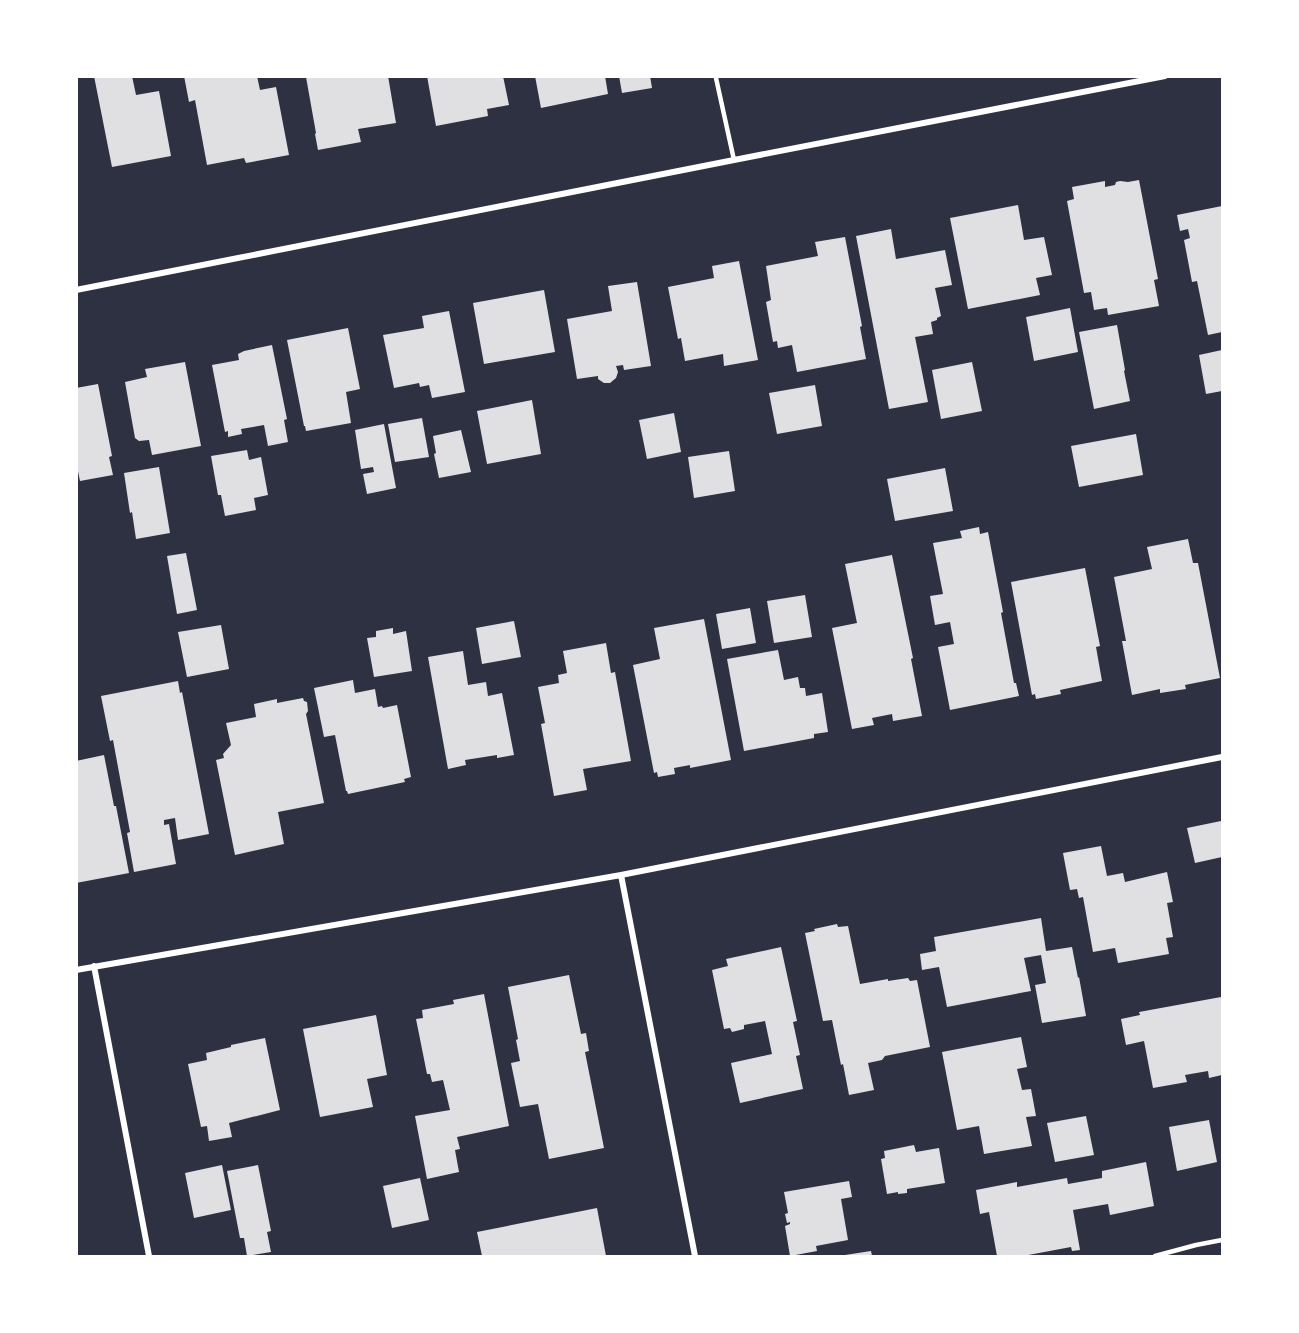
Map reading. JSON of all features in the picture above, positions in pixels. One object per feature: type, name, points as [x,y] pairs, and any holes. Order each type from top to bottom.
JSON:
[{"type":"street","points":[[76,290],[1165,76]]},
{"type":"street","points":[[76,970],[621,875],[1222,758]]},
{"type":"street","points":[[621,875],[695,1257]]},
{"type":"street","points":[[94,966],[148,1257]]},
{"type":"lane","points":[[716,78],[734,160]]},
{"type":"lane","points":[[1155,1257],[1222,1240]]},
{"type":"building","points":[[94,76],[132,76],[136,95],[159,91],[171,156],[112,167]]},
{"type":"building","points":[[184,76],[257,76],[260,90],[276,87],[289,155],[246,163],[244,158],[207,165],[195,100],[189,102]]},
{"type":"building","points":[[388,76],[396,123],[358,129],[361,142],[318,150],[306,77]]},
{"type":"building","points":[[427,76],[503,76],[509,105],[487,109],[488,116],[436,126]]},
{"type":"building","points":[[535,76],[605,76],[608,94],[541,108]]},
{"type":"building","points":[[619,76],[650,76],[652,88],[622,93]]},
{"type":"building","points":[[1139,180],[1158,279],[1154,280],[1159,306],[1108,315],[1107,308],[1094,310],[1091,292],[1084,293],[1067,201],[1074,199],[1072,187],[1105,181],[1105,187],[1115,185],[1120,181]]},
{"type":"building","points":[[1018,205],[1024,240],[1044,237],[1052,275],[1036,278],[1040,295],[968,309],[950,218]]},
{"type":"building","points":[[1222,206],[1222,332],[1208,335],[1197,281],[1192,282],[1184,240],[1190,238],[1188,229],[1180,231],[1177,215]]},
{"type":"building","points":[[891,229],[896,259],[945,250],[952,285],[935,288],[941,316],[931,322],[933,334],[915,337],[928,402],[889,409],[856,236]]},
{"type":"building","points":[[845,237],[866,359],[797,372],[792,345],[778,348],[777,341],[773,342],[766,302],[771,300],[766,266],[818,256],[815,242]]},
{"type":"building","points":[[739,261],[758,360],[724,366],[723,354],[685,361],[681,338],[678,339],[668,287],[714,278],[712,266]]},
{"type":"building","points":[[637,282],[651,366],[624,370],[623,365],[616,366],[618,372],[616,378],[610,383],[604,383],[598,379],[598,376],[577,379],[567,319],[612,311],[608,286]]},
{"type":"building","points":[[544,290],[555,352],[484,364],[473,303]]},
{"type":"building","points":[[1070,308],[1078,352],[1034,361],[1026,317]]},
{"type":"building","points":[[449,311],[465,392],[432,398],[429,385],[420,387],[419,383],[394,388],[383,335],[424,328],[422,316]]},
{"type":"building","points":[[1117,325],[1130,401],[1094,409],[1079,332]]},
{"type":"building","points":[[348,328],[360,389],[346,392],[351,423],[306,431],[287,340]]},
{"type":"building","points":[[272,345],[287,419],[284,420],[288,442],[268,446],[264,425],[241,429],[242,434],[228,437],[228,431],[225,432],[212,365],[239,360],[238,354],[244,351]]},
{"type":"building","points":[[1222,350],[1222,391],[1206,394],[1199,355]]},
{"type":"building","points":[[185,362],[201,446],[152,455],[149,440],[139,441],[135,438],[125,382],[147,377],[145,369]]},
{"type":"building","points":[[972,362],[982,411],[941,419],[932,370]]},
{"type":"building","points":[[98,384],[112,456],[109,457],[113,475],[80,481],[76,462],[76,388]]},
{"type":"building","points":[[815,385],[822,426],[777,434],[769,393]]},
{"type":"building","points":[[532,400],[541,454],[487,464],[477,411]]},
{"type":"building","points":[[674,413],[681,452],[647,459],[639,420]]},
{"type":"building","points":[[422,418],[429,457],[395,462],[388,424]]},
{"type":"building","points":[[384,424],[396,488],[367,494],[363,474],[374,472],[373,467],[361,469],[355,430]]},
{"type":"building","points":[[461,430],[471,472],[439,478],[433,436]]},
{"type":"building","points":[[1136,434],[1143,475],[1079,487],[1071,446]]},
{"type":"building","points":[[247,450],[249,460],[261,457],[268,495],[254,498],[256,510],[225,516],[221,495],[218,495],[211,456]]},
{"type":"building","points":[[729,451],[735,491],[694,498],[688,457]]},
{"type":"building","points":[[159,467],[170,533],[136,539],[124,473]]},
{"type":"building","points":[[945,468],[953,511],[895,521],[887,479]]},
{"type":"building","points":[[979,527],[980,534],[988,532],[1014,683],[1016,683],[1019,696],[950,710],[938,647],[954,644],[950,622],[935,625],[930,596],[943,594],[933,543],[962,538],[960,531]]},
{"type":"building","points":[[1188,539],[1193,563],[1198,563],[1220,678],[1185,685],[1186,689],[1160,693],[1160,689],[1132,695],[1122,641],[1126,641],[1114,577],[1152,569],[1147,547]]},
{"type":"building","points":[[186,553],[197,610],[177,614],[167,556]]},
{"type":"building","points":[[892,555],[922,716],[893,721],[892,714],[872,718],[874,725],[852,729],[832,628],[857,623],[845,564]]},
{"type":"building","points":[[1085,568],[1100,646],[1096,647],[1102,681],[1060,690],[1061,694],[1036,699],[1035,694],[1032,695],[1011,582]]},
{"type":"building","points":[[805,595],[812,637],[774,643],[767,601]]},
{"type":"building","points":[[750,608],[756,643],[722,649],[716,614]]},
{"type":"building","points":[[704,619],[731,760],[690,768],[690,765],[674,768],[675,774],[658,777],[657,772],[654,773],[633,665],[660,659],[654,628]]},
{"type":"building","points":[[514,621],[521,657],[482,664],[476,628]]},
{"type":"building","points":[[221,625],[229,669],[187,677],[178,632]]},
{"type":"building","points":[[393,628],[393,634],[406,631],[412,671],[374,677],[367,638],[376,637],[376,631]]},
{"type":"building","points":[[606,643],[611,673],[615,672],[631,761],[583,769],[587,790],[554,796],[541,724],[545,723],[538,687],[559,683],[558,675],[567,673],[563,651]]},
{"type":"building","points":[[778,650],[784,680],[798,677],[800,688],[805,688],[806,696],[822,693],[828,732],[814,734],[814,738],[744,751],[727,659]]},
{"type":"building","points":[[463,651],[468,685],[486,682],[488,696],[502,693],[514,755],[465,760],[466,765],[448,769],[428,657]]},
{"type":"building","points":[[353,680],[355,693],[375,689],[378,707],[397,705],[411,777],[404,779],[405,782],[348,794],[346,791],[335,735],[324,737],[314,688]]},
{"type":"building","points":[[178,681],[209,834],[178,840],[175,818],[164,820],[164,825],[169,824],[176,864],[134,872],[127,833],[130,832],[113,740],[110,741],[101,696]]},
{"type":"building","points":[[303,698],[307,702],[306,714],[324,803],[278,812],[284,844],[235,855],[216,760],[224,758],[223,754],[231,745],[226,723],[256,717],[254,704],[277,699],[277,703]]},
{"type":"building","points":[[104,755],[129,873],[76,883],[76,761]]},
{"type":"building","points":[[1221,821],[1222,857],[1195,863],[1187,828]]},
{"type":"building","points":[[1101,846],[1107,876],[1123,873],[1125,882],[1167,872],[1173,902],[1167,903],[1173,937],[1166,938],[1169,954],[1118,963],[1115,948],[1093,952],[1083,897],[1079,898],[1077,889],[1070,890],[1063,853]]},
{"type":"building","points":[[1041,918],[1046,951],[1072,947],[1086,1016],[1042,1023],[1035,985],[1046,983],[1041,955],[1024,958],[1031,991],[947,1007],[939,967],[922,970],[920,954],[936,951],[934,937]]},
{"type":"building","points":[[837,924],[838,927],[848,926],[860,984],[888,979],[888,981],[908,978],[910,981],[917,980],[930,1047],[885,1056],[882,1060],[868,1063],[874,1090],[849,1095],[832,1020],[823,1021],[805,933]]},
{"type":"building","points":[[781,947],[797,1021],[793,1022],[800,1055],[796,1056],[803,1089],[740,1103],[731,1063],[772,1054],[765,1021],[744,1025],[744,1029],[732,1032],[730,1028],[724,1029],[712,970],[728,966],[726,959]]},
{"type":"building","points":[[569,975],[581,1034],[586,1033],[589,1051],[585,1052],[604,1148],[549,1159],[538,1104],[520,1107],[511,1063],[520,1061],[516,1040],[518,1039],[508,987]]},
{"type":"building","points":[[484,994],[509,1126],[457,1137],[460,1149],[455,1150],[459,1172],[427,1179],[415,1116],[450,1110],[443,1080],[432,1082],[430,1074],[427,1074],[416,1019],[423,1018],[422,1010],[454,1004],[453,1000]]},
{"type":"building","points":[[1221,997],[1222,1075],[1209,1078],[1208,1071],[1185,1075],[1187,1082],[1153,1088],[1144,1041],[1126,1045],[1121,1019],[1140,1015],[1139,1012]]},
{"type":"building","points":[[376,1015],[387,1075],[367,1079],[373,1107],[320,1117],[303,1029]]},
{"type":"building","points":[[1021,1037],[1027,1067],[1017,1069],[1022,1090],[1031,1089],[1036,1116],[1026,1117],[1032,1146],[984,1154],[979,1126],[957,1130],[942,1052]]},
{"type":"building","points":[[265,1038],[280,1110],[229,1123],[232,1137],[209,1141],[207,1126],[201,1127],[188,1064],[207,1060],[206,1053]]},
{"type":"building","points":[[1086,1116],[1094,1155],[1055,1162],[1047,1123]]},
{"type":"building","points":[[1209,1120],[1217,1162],[1177,1171],[1169,1127]]},
{"type":"building","points":[[914,1145],[916,1152],[939,1148],[945,1183],[907,1189],[907,1193],[887,1194],[881,1159],[885,1158],[884,1151]]},
{"type":"building","points":[[1146,1162],[1154,1206],[1110,1215],[1108,1204],[1073,1210],[1080,1250],[1072,1251],[1071,1247],[1023,1256],[997,1256],[989,1212],[980,1214],[976,1190],[1017,1182],[1017,1187],[1067,1178],[1068,1184],[1102,1178],[1102,1171]]},
{"type":"building","points":[[222,1165],[231,1210],[194,1218],[185,1173]]},
{"type":"building","points":[[258,1165],[271,1231],[267,1232],[271,1252],[247,1256],[244,1238],[240,1238],[227,1171]]},
{"type":"building","points":[[420,1178],[429,1220],[392,1228],[383,1186]]},
{"type":"building","points":[[849,1181],[852,1197],[841,1199],[848,1240],[816,1246],[817,1251],[790,1256],[785,1226],[790,1222],[787,1223],[785,1214],[788,1213],[784,1192]]},
{"type":"building","points":[[597,1208],[606,1256],[482,1256],[477,1232]]},
{"type":"building","points":[[871,1251],[872,1256],[845,1256],[845,1255]]}]
